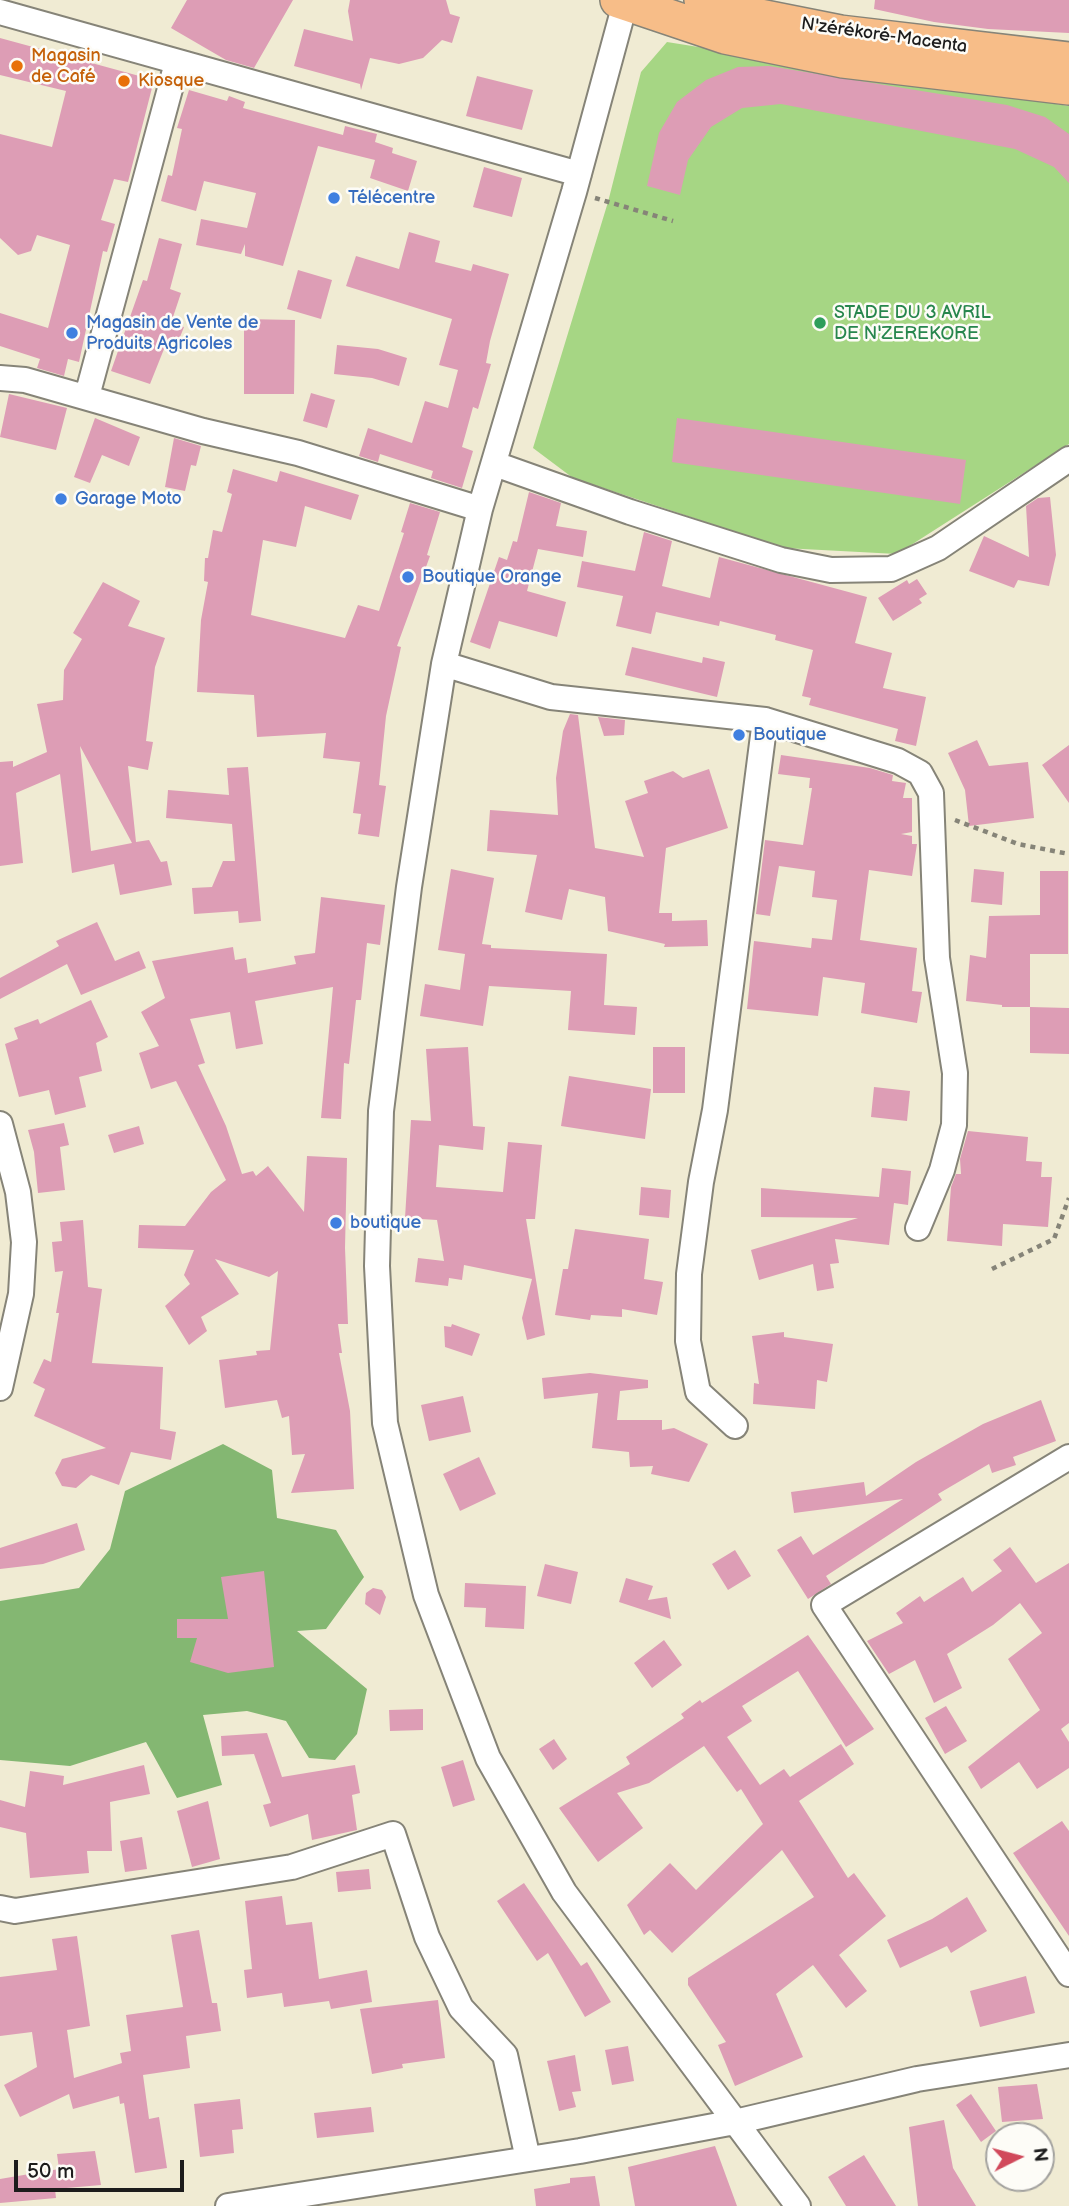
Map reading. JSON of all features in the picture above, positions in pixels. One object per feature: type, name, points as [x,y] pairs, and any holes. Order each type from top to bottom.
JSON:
[{"type":"highway","name":"N'zérékoré-Macenta","points":[[702,0],[740,13],[839,33],[1069,60]]},
{"type":"highway","points":[[623,1],[725,36],[844,60],[1069,88]]},
{"type":"street","points":[[623,1],[577,183],[480,509],[444,664],[410,887],[381,1111],[377,1266],[385,1423],[426,1595],[488,1758],[564,1892],[798,2206]]},
{"type":"street","points":[[0,12],[577,183]]},
{"type":"street","points":[[87,396],[177,63]]},
{"type":"street","points":[[0,378],[25,380],[203,431],[312,457],[480,509]]},
{"type":"street","points":[[495,464],[630,512],[781,560],[831,570],[891,569],[938,548],[1069,459]]},
{"type":"street","points":[[444,664],[551,697],[765,720],[898,761],[920,773],[931,793],[937,958],[955,1073],[954,1125],[942,1170],[918,1228]]},
{"type":"street","points":[[735,1426],[698,1392],[688,1341],[689,1274],[701,1182],[715,1110],[765,720]]},
{"type":"street","points":[[0,1124],[18,1192],[23,1242],[21,1294],[0,1388]]},
{"type":"street","points":[[1069,1457],[824,1605],[1069,1974]]},
{"type":"street","points":[[0,1908],[15,1911],[292,1867],[393,1834],[427,1937],[461,2008],[505,2055],[528,2159]]},
{"type":"street","points":[[228,2206],[528,2159],[736,2122],[917,2079],[1069,2054]]},
{"type":"path","points":[[577,183],[673,221]]},
{"type":"path","points":[[931,793],[956,822],[1018,844],[1069,854]]},
{"type":"path","points":[[992,1269],[1054,1239],[1069,1198]]},
{"type":"green space","name":"STADE DU 3 AVRIL DE N'ZEREKORE","points":[[667,42],[1069,106],[1069,444],[897,554],[784,548],[573,478],[533,448],[608,202],[641,72]]},
{"type":"green space","points":[[223,1444],[272,1470],[277,1518],[336,1530],[364,1577],[326,1629],[297,1631],[367,1689],[357,1734],[335,1760],[309,1758],[286,1721],[247,1711],[203,1715],[222,1785],[177,1798],[146,1742],[70,1766],[0,1760],[0,1601],[79,1588],[110,1549],[125,1491]]},
{"type":"building","points":[[187,0],[293,0],[254,68],[226,60],[171,28]]},
{"type":"building","points":[[350,0],[446,0],[450,14],[460,17],[452,43],[442,40],[423,58],[399,64],[370,58],[361,90],[360,84],[294,66],[304,29],[353,41],[348,11]]},
{"type":"building","points":[[875,0],[1069,0],[1069,33],[988,29],[934,22],[874,9]]},
{"type":"building","points":[[0,38],[154,80],[128,182],[114,179],[101,220],[115,224],[107,252],[103,251],[79,362],[68,359],[64,376],[37,368],[40,359],[0,346],[0,313],[48,328],[70,245],[37,235],[31,251],[18,255],[0,238],[0,134],[52,147],[66,91],[0,75]]},
{"type":"building","points":[[769,66],[1007,105],[1045,117],[1069,134],[1069,183],[1054,167],[1015,149],[781,104],[742,108],[711,127],[688,160],[680,195],[647,186],[659,133],[677,102],[706,80],[738,67]]},
{"type":"building","points":[[477,76],[533,90],[522,130],[466,116]]},
{"type":"building","points":[[189,90],[227,101],[229,96],[245,102],[243,108],[343,135],[345,126],[377,134],[375,142],[393,148],[392,153],[417,161],[408,191],[370,178],[375,160],[318,146],[283,266],[245,256],[245,244],[241,254],[196,245],[201,219],[247,228],[256,193],[204,181],[196,211],[161,201],[168,175],[172,176],[182,129],[177,128]]},
{"type":"building","points":[[484,167],[522,178],[512,217],[473,207]]},
{"type":"building","points":[[409,232],[440,241],[435,262],[471,271],[473,264],[509,274],[490,341],[486,363],[491,364],[478,409],[473,407],[462,447],[473,451],[462,488],[431,478],[433,471],[380,454],[378,462],[359,456],[368,428],[412,443],[425,401],[448,408],[458,370],[439,365],[452,319],[346,286],[356,256],[399,269]]},
{"type":"building","points":[[159,238],[182,244],[170,289],[181,293],[171,323],[184,327],[176,347],[166,344],[150,384],[111,371],[143,280],[147,281]]},
{"type":"building","points":[[298,270],[332,280],[321,319],[287,309]]},
{"type":"building","points":[[244,319],[295,320],[294,394],[244,394]]},
{"type":"building","points":[[337,345],[378,349],[407,358],[399,386],[372,378],[334,374]]},
{"type":"building","points":[[311,393],[335,400],[327,428],[303,421]]},
{"type":"building","points":[[9,394],[67,408],[56,450],[0,437]]},
{"type":"building","points":[[95,418],[140,437],[129,466],[102,455],[90,483],[74,477]]},
{"type":"building","points":[[677,418],[966,460],[960,504],[672,462]]},
{"type":"building","points":[[174,438],[201,446],[196,466],[191,465],[185,491],[165,487]]},
{"type":"building","points":[[233,469],[277,482],[280,471],[359,495],[351,520],[305,506],[296,547],[263,540],[251,615],[345,638],[358,605],[379,611],[404,533],[401,532],[410,503],[440,512],[427,555],[430,556],[397,646],[401,647],[386,716],[379,785],[386,786],[379,837],[358,834],[361,814],[353,813],[360,762],[323,758],[326,733],[257,737],[254,695],[197,692],[201,620],[208,582],[204,581],[205,558],[208,558],[213,530],[222,532],[232,494],[227,492]]},
{"type":"building","points":[[529,492],[561,503],[556,526],[587,531],[583,557],[538,549],[527,591],[566,602],[557,637],[499,621],[490,649],[470,642],[499,557],[507,560],[513,541],[517,542]]},
{"type":"building","points":[[1050,497],[1056,555],[1049,586],[1018,580],[1014,588],[969,571],[984,536],[1029,557],[1026,506],[1038,498]]},
{"type":"building","points":[[644,532],[672,541],[662,586],[710,598],[719,557],[867,597],[855,643],[892,653],[883,688],[926,697],[916,746],[895,741],[898,729],[809,705],[811,698],[802,696],[813,650],[775,640],[776,635],[720,621],[719,626],[656,612],[651,634],[616,626],[623,596],[577,587],[582,561],[635,571]]},
{"type":"building","points":[[917,579],[927,594],[919,599],[922,603],[893,621],[878,598],[907,580],[909,584]]},
{"type":"building","points":[[103,582],[140,601],[128,626],[165,638],[155,667],[146,741],[153,742],[148,770],[128,766],[136,842],[149,840],[161,862],[167,861],[172,885],[120,895],[114,864],[72,873],[60,774],[16,793],[23,863],[0,866],[0,762],[13,761],[13,767],[47,752],[37,704],[63,700],[64,670],[82,639],[73,633]],"holes":[[[80,746],[132,843],[91,851]]]},
{"type":"building","points":[[632,647],[702,663],[703,657],[725,662],[717,697],[625,675]]},
{"type":"building","points":[[570,714],[578,715],[595,848],[644,857],[625,801],[648,793],[644,781],[673,771],[683,778],[709,769],[728,828],[666,848],[659,913],[672,913],[672,921],[707,920],[708,946],[664,947],[665,944],[608,931],[605,897],[569,889],[562,920],[525,912],[537,855],[487,851],[490,810],[558,815],[556,778],[563,731]]},
{"type":"building","points":[[598,717],[625,720],[624,735],[604,736]]},
{"type":"building","points":[[977,740],[989,766],[1028,762],[1034,818],[969,826],[965,790],[948,753]]},
{"type":"building","points":[[1069,745],[1069,803],[1042,765]]},
{"type":"building","points":[[781,755],[870,768],[893,775],[892,781],[906,783],[903,798],[912,798],[912,832],[901,834],[912,836],[912,844],[917,844],[912,876],[869,870],[860,940],[917,948],[912,991],[922,992],[917,1023],[861,1013],[865,983],[823,977],[818,1016],[747,1009],[754,941],[811,948],[812,938],[832,940],[837,900],[812,897],[815,871],[779,866],[770,916],[756,914],[765,840],[803,845],[812,788],[809,788],[810,778],[778,774]]},
{"type":"building","points":[[248,767],[261,921],[239,923],[238,911],[194,914],[192,888],[212,887],[223,861],[235,861],[232,824],[166,818],[168,790],[229,795],[227,768]]},
{"type":"building","points":[[451,869],[494,878],[482,944],[491,945],[491,948],[607,954],[604,1005],[637,1007],[635,1035],[568,1030],[571,991],[489,986],[483,1026],[420,1016],[425,984],[460,990],[465,954],[438,950]]},
{"type":"building","points":[[974,869],[1004,872],[1002,905],[971,902]]},
{"type":"building","points":[[1040,871],[1068,871],[1068,954],[1030,954],[1030,1007],[1002,1007],[966,1001],[970,955],[986,958],[989,916],[1040,915]]},
{"type":"building","points":[[321,897],[385,905],[380,945],[367,943],[361,1000],[356,1000],[349,1064],[344,1063],[341,1119],[321,1118],[333,987],[255,1001],[263,1044],[236,1049],[230,1012],[190,1019],[205,1063],[198,1065],[226,1126],[242,1174],[253,1171],[256,1176],[268,1166],[304,1212],[307,1156],[347,1158],[345,1248],[348,1324],[338,1324],[342,1353],[339,1353],[350,1411],[354,1489],[291,1493],[305,1454],[292,1455],[289,1416],[282,1418],[277,1400],[225,1408],[219,1360],[257,1355],[256,1351],[270,1350],[278,1271],[269,1277],[215,1259],[239,1294],[201,1317],[207,1331],[189,1345],[165,1306],[190,1284],[184,1275],[194,1250],[138,1248],[139,1225],[185,1226],[211,1192],[226,1180],[176,1081],[151,1089],[139,1053],[159,1046],[141,1012],[165,998],[152,961],[233,947],[235,960],[246,958],[248,973],[296,964],[294,956],[315,953]]},
{"type":"building","points":[[97,922],[115,961],[139,951],[146,968],[81,995],[67,964],[0,999],[0,978],[59,946],[56,941]]},
{"type":"building","points":[[91,1000],[108,1037],[96,1043],[102,1071],[79,1077],[86,1107],[55,1115],[49,1090],[19,1097],[5,1044],[18,1039],[14,1028],[38,1019],[40,1024]]},
{"type":"building","points":[[1030,1007],[1069,1008],[1069,1054],[1030,1053]]},
{"type":"building","points":[[468,1047],[473,1126],[485,1127],[483,1150],[439,1145],[436,1187],[503,1192],[508,1142],[542,1145],[535,1219],[526,1219],[545,1335],[527,1340],[522,1318],[532,1279],[464,1265],[462,1280],[449,1278],[448,1286],[415,1282],[418,1258],[444,1261],[437,1220],[405,1218],[411,1120],[431,1121],[426,1049]]},
{"type":"building","points":[[653,1047],[685,1047],[685,1093],[653,1093]]},
{"type":"building","points":[[569,1076],[651,1089],[645,1139],[561,1126]]},
{"type":"building","points":[[874,1087],[910,1091],[907,1121],[871,1117]]},
{"type":"building","points":[[64,1123],[69,1145],[60,1147],[65,1190],[38,1193],[34,1152],[28,1130]]},
{"type":"building","points":[[139,1126],[144,1144],[114,1153],[108,1135]]},
{"type":"building","points":[[968,1131],[1028,1137],[1026,1161],[1042,1162],[1041,1177],[1052,1177],[1048,1227],[1003,1224],[1002,1246],[947,1241],[951,1187],[956,1174],[961,1174],[960,1159]]},
{"type":"building","points":[[882,1168],[911,1171],[908,1205],[894,1203],[889,1245],[835,1239],[839,1263],[830,1264],[834,1288],[817,1291],[813,1264],[759,1280],[751,1250],[858,1218],[761,1217],[761,1188],[879,1197]]},
{"type":"building","points":[[641,1187],[671,1190],[669,1218],[639,1215]]},
{"type":"building","points":[[83,1220],[88,1287],[102,1289],[92,1363],[163,1367],[160,1429],[176,1432],[171,1460],[131,1452],[119,1485],[91,1475],[76,1488],[62,1486],[55,1473],[62,1459],[106,1448],[34,1416],[45,1389],[33,1383],[44,1359],[51,1362],[59,1313],[56,1313],[63,1271],[55,1272],[52,1242],[62,1241],[60,1222]]},
{"type":"building","points":[[575,1229],[649,1239],[644,1279],[663,1282],[657,1315],[622,1309],[622,1317],[591,1315],[590,1320],[555,1315],[563,1269],[568,1269]]},
{"type":"building","points":[[452,1324],[480,1334],[472,1356],[445,1347],[444,1326],[451,1327]]},
{"type":"building","points":[[784,1332],[784,1337],[833,1344],[827,1382],[817,1380],[815,1409],[753,1404],[754,1383],[759,1384],[752,1336]]},
{"type":"building","points":[[590,1373],[648,1380],[648,1388],[620,1391],[617,1420],[662,1420],[662,1430],[674,1428],[708,1444],[689,1482],[651,1474],[653,1466],[630,1467],[629,1452],[592,1448],[598,1393],[544,1399],[542,1378]]},
{"type":"building","points":[[463,1396],[471,1432],[429,1441],[421,1405]]},
{"type":"building","points":[[1041,1400],[1056,1441],[1013,1457],[1016,1465],[992,1473],[989,1464],[938,1494],[942,1500],[826,1576],[831,1584],[808,1599],[777,1550],[801,1536],[813,1555],[903,1499],[794,1513],[791,1492],[864,1482],[866,1496],[916,1462],[983,1424]]},
{"type":"building","points":[[479,1457],[496,1494],[460,1511],[443,1474]]},
{"type":"building","points":[[77,1523],[85,1550],[43,1564],[0,1569],[0,1548]]},
{"type":"building","points":[[1010,1547],[1036,1583],[1069,1563],[1069,1723],[1061,1729],[1069,1742],[1069,1768],[1037,1789],[1019,1762],[981,1789],[968,1767],[1040,1710],[1008,1659],[1042,1633],[1020,1603],[993,1625],[947,1654],[962,1688],[934,1703],[915,1660],[889,1674],[867,1641],[903,1623],[896,1613],[920,1596],[924,1602],[963,1577],[972,1592],[1002,1571],[993,1560]]},
{"type":"building","points":[[735,1550],[751,1576],[728,1590],[712,1564]]},
{"type":"building","points":[[545,1564],[578,1572],[571,1604],[537,1596]]},
{"type":"building","points":[[264,1571],[274,1667],[228,1673],[190,1662],[197,1638],[177,1638],[177,1619],[228,1619],[221,1577]]},
{"type":"building","points":[[626,1578],[653,1586],[648,1600],[667,1597],[671,1619],[619,1602]]},
{"type":"building","points":[[465,1583],[526,1586],[524,1629],[485,1627],[486,1608],[464,1607]]},
{"type":"building","points":[[373,1588],[382,1590],[386,1597],[380,1615],[365,1604],[366,1593]]},
{"type":"building","points":[[808,1635],[874,1729],[846,1747],[798,1671],[742,1706],[752,1721],[727,1737],[760,1785],[784,1769],[790,1777],[841,1744],[854,1764],[799,1801],[848,1878],[854,1873],[886,1916],[839,1955],[867,1991],[846,2008],[813,1965],[776,1994],[803,2057],[735,2086],[718,2045],[726,2042],[688,1985],[688,1978],[814,1897],[782,1850],[672,1953],[650,1930],[644,1935],[627,1905],[670,1863],[696,1890],[763,1824],[741,1789],[737,1792],[704,1746],[649,1783],[617,1793],[643,1828],[598,1862],[559,1808],[630,1764],[626,1757],[684,1718],[681,1714],[700,1700],[702,1703]]},
{"type":"building","points":[[664,1640],[682,1665],[652,1688],[634,1663]]},
{"type":"building","points":[[946,1706],[967,1741],[945,1754],[925,1718]]},
{"type":"building","points":[[423,1709],[423,1730],[390,1731],[389,1710]]},
{"type":"building","points":[[267,1733],[282,1777],[355,1765],[360,1793],[352,1795],[357,1830],[312,1840],[308,1814],[270,1827],[263,1805],[271,1803],[254,1754],[222,1756],[221,1736]]},
{"type":"building","points":[[554,1739],[567,1759],[553,1770],[539,1749]]},
{"type":"building","points":[[463,1760],[475,1800],[453,1807],[441,1767]]},
{"type":"building","points":[[144,1765],[150,1794],[110,1802],[112,1851],[87,1851],[89,1873],[30,1878],[26,1833],[0,1827],[0,1800],[25,1807],[30,1771],[64,1776],[63,1785]]},
{"type":"building","points":[[208,1801],[220,1859],[192,1867],[177,1811]]},
{"type":"building","points":[[1062,1821],[1069,1831],[1069,1936],[1013,1853]]},
{"type":"building","points":[[142,1837],[147,1869],[125,1872],[120,1841]]},
{"type":"building","points":[[369,1869],[371,1889],[338,1892],[336,1872]]},
{"type":"building","points":[[524,1883],[581,1966],[587,1962],[611,2002],[585,2017],[548,1953],[537,1961],[497,1901]]},
{"type":"building","points":[[282,1896],[286,1925],[312,1922],[319,1979],[367,1970],[372,2002],[331,2009],[329,2001],[284,2007],[282,1993],[247,1998],[244,1970],[252,1969],[245,1901]]},
{"type":"building","points":[[967,1897],[987,1931],[951,1953],[947,1946],[900,1968],[887,1940],[932,1919]]},
{"type":"building","points":[[199,1930],[212,2003],[217,2003],[221,2031],[186,2036],[190,2068],[143,2075],[149,2119],[159,2117],[167,2168],[135,2173],[124,2103],[120,2104],[119,2096],[73,2109],[69,2094],[20,2117],[4,2085],[37,2067],[32,2032],[0,2036],[0,1977],[57,1970],[52,1939],[77,1936],[90,2026],[67,2030],[74,2078],[122,2063],[120,2053],[131,2051],[126,2015],[183,2007],[171,1935]]},
{"type":"building","points":[[1026,1976],[1035,2013],[980,2027],[970,1991]]},
{"type":"building","points":[[438,2000],[445,2058],[402,2064],[403,2068],[372,2074],[360,2009]]},
{"type":"building","points":[[628,2046],[634,2081],[612,2085],[605,2050]]},
{"type":"building","points":[[575,2055],[581,2091],[572,2092],[576,2107],[559,2111],[547,2061]]},
{"type":"building","points":[[1037,2084],[1043,2119],[1002,2122],[998,2087]]},
{"type":"building","points":[[971,2094],[990,2122],[985,2122],[985,2139],[981,2142],[956,2105]]},
{"type":"building","points":[[240,2099],[243,2129],[232,2130],[234,2153],[200,2157],[194,2104]]},
{"type":"building","points":[[371,2107],[374,2132],[317,2138],[314,2113]]},
{"type":"building","points":[[944,2120],[953,2168],[976,2206],[918,2206],[909,2127]]},
{"type":"building","points":[[715,2146],[737,2206],[635,2206],[628,2167]]},
{"type":"building","points":[[95,2151],[101,2185],[55,2189],[56,2198],[0,2203],[0,2179],[59,2169],[57,2154]]},
{"type":"building","points":[[864,2155],[896,2206],[846,2206],[828,2177]]},
{"type":"building","points":[[595,2176],[600,2206],[536,2206],[534,2189],[570,2183],[570,2178]]},
{"type":"place","name":"Magasin de Café","points":[[17,66]]},
{"type":"place","name":"Kiosque","points":[[124,81]]},
{"type":"place","name":"Télécentre","points":[[334,198]]},
{"type":"place","name":"STADE DU 3 AVRIL DE N'ZEREKORE","points":[[820,323]]},
{"type":"place","name":"Magasin de Vente de Produits Agricoles","points":[[72,333]]},
{"type":"place","name":"Garage Moto","points":[[61,499]]},
{"type":"place","name":"Boutique Orange","points":[[408,577]]},
{"type":"place","name":"Boutique","points":[[739,735]]},
{"type":"place","name":"boutique","points":[[336,1223]]}]
